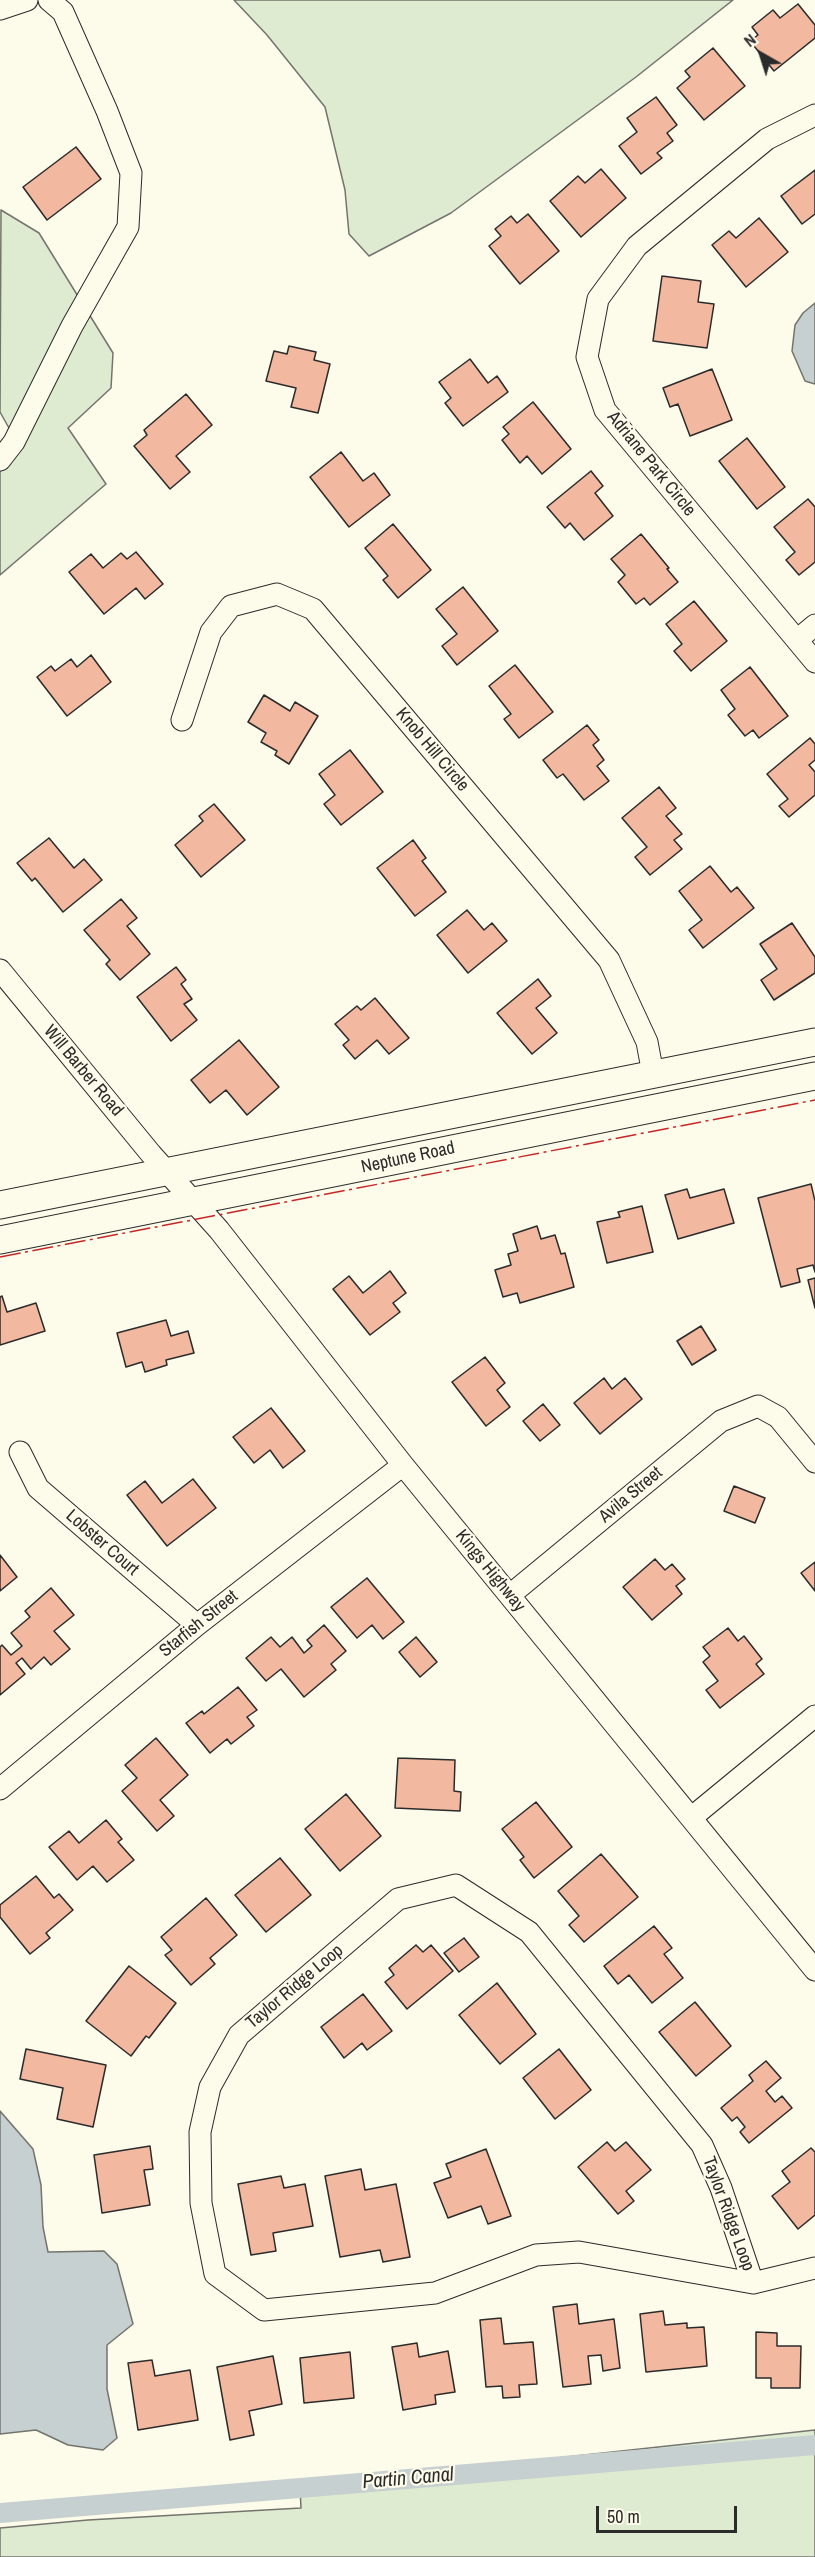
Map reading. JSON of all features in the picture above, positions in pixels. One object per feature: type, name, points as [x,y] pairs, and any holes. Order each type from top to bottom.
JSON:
[{"type":"main road","name":"Neptune Road","points":[[0,1205],[815,1042]]},
{"type":"main road","name":"Neptune Road","points":[[0,1240],[815,1076]]},
{"type":"street","points":[[0,9],[27,0]]},
{"type":"street","points":[[0,460],[14,442],[72,326],[128,227],[131,173],[63,12],[49,0]]},
{"type":"street","name":"Adriane Park Circle","points":[[815,115],[767,139],[637,246],[598,298],[586,357],[605,410],[815,662]]},
{"type":"street","name":"Knob Hill Circle","points":[[182,720],[211,632],[231,606],[276,594],[313,609],[609,960],[647,1042],[653,1074]]},
{"type":"street","points":[[797,640],[815,625]]},
{"type":"street","name":"Will Barber Road","points":[[0,970],[167,1170]]},
{"type":"street","name":"Kings Highway","points":[[167,1170],[219,1230],[403,1465],[815,1970]]},
{"type":"street","name":"Avila Street","points":[[510,1595],[721,1421],[758,1406],[778,1417],[815,1462]]},
{"type":"street","name":"Lobster Court","points":[[20,1452],[38,1488],[197,1625]]},
{"type":"street","name":"Starfish Street","points":[[0,1788],[197,1625],[403,1465]]},
{"type":"street","points":[[691,1818],[815,1716]]},
{"type":"street","name":"Taylor Ridge Loop","points":[[753,2283],[721,2188],[702,2145],[530,1932],[456,1885],[398,1899],[239,2035],[210,2087],[200,2132],[201,2203],[215,2274],[264,2310],[435,2293],[536,2255],[579,2252],[753,2283],[815,2268]]},
{"type":"green space","points":[[234,0],[733,0],[636,77],[451,213],[369,256],[349,234],[345,190],[325,107],[267,35]]},
{"type":"green space","points":[[1,210],[39,233],[113,353],[111,388],[68,428],[106,484],[0,575],[0,453],[9,428],[0,412]]},
{"type":"green space","points":[[815,2430],[815,2557],[0,2557],[0,2528],[88,2520],[301,2508],[300,2488],[354,2480]]},
{"type":"shaded area","points":[[815,303],[815,384],[805,381],[792,351],[795,325],[803,313]]},
{"type":"shaded area","points":[[0,2111],[33,2149],[41,2185],[43,2227],[48,2252],[104,2251],[117,2264],[133,2324],[107,2345],[107,2389],[117,2438],[103,2450],[68,2445],[36,2430],[0,2434]]},
{"type":"building","points":[[798,4],[815,25],[815,38],[774,71],[750,41],[758,35],[752,27],[773,10],[780,18]]},
{"type":"building","points":[[713,48],[745,86],[704,120],[677,88],[690,77],[685,71]]},
{"type":"building","points":[[656,97],[677,125],[667,133],[673,141],[657,153],[662,158],[641,174],[619,146],[637,132],[627,118]]},
{"type":"building","points":[[76,147],[101,179],[47,220],[23,187]]},
{"type":"building","points":[[601,169],[626,198],[581,237],[550,201],[578,176],[585,183]]},
{"type":"building","points":[[815,170],[815,214],[802,224],[781,196]]},
{"type":"building","points":[[528,214],[559,251],[520,284],[489,246],[501,236],[495,229],[511,216],[517,223]]},
{"type":"building","points":[[759,218],[788,252],[746,287],[712,245],[729,231],[736,238]]},
{"type":"building","points":[[662,276],[701,281],[698,302],[714,304],[707,348],[653,341]]},
{"type":"building","points":[[289,346],[316,352],[314,360],[330,364],[318,413],[291,407],[296,388],[266,381],[274,351],[287,354]]},
{"type":"building","points":[[470,359],[488,383],[497,376],[508,392],[463,426],[445,403],[451,398],[439,382]]},
{"type":"building","points":[[712,369],[732,420],[690,436],[678,404],[670,407],[663,388]]},
{"type":"building","points":[[186,394],[212,425],[176,456],[190,472],[170,489],[134,446],[147,435],[144,430]]},
{"type":"building","points":[[533,402],[571,449],[542,474],[527,456],[520,463],[502,440],[509,434],[503,427]]},
{"type":"building","points":[[747,438],[785,487],[757,509],[719,461]]},
{"type":"building","points":[[341,452],[363,481],[374,473],[390,495],[349,527],[310,477]]},
{"type":"building","points":[[591,471],[603,486],[595,493],[613,516],[584,540],[570,523],[565,528],[547,507]]},
{"type":"building","points":[[808,499],[815,507],[815,562],[799,575],[786,560],[795,552],[774,527]]},
{"type":"building","points":[[393,524],[431,570],[398,598],[383,580],[388,576],[365,548]]},
{"type":"building","points":[[641,534],[678,582],[650,605],[644,598],[636,604],[618,582],[625,575],[611,559]]},
{"type":"building","points":[[136,552],[163,584],[145,599],[136,588],[104,614],[69,572],[91,554],[103,568],[121,553],[127,559]]},
{"type":"building","points":[[463,587],[498,631],[457,665],[442,646],[457,634],[436,609]]},
{"type":"building","points":[[694,601],[727,641],[691,671],[674,651],[682,644],[666,624]]},
{"type":"building","points":[[91,655],[111,682],[67,716],[37,677],[51,666],[55,671],[71,659],[77,667]]},
{"type":"building","points":[[515,665],[553,712],[519,738],[504,719],[511,714],[489,686]]},
{"type":"building","points":[[750,667],[788,716],[759,738],[753,730],[745,736],[728,715],[735,709],[721,690]]},
{"type":"building","points":[[264,695],[290,711],[295,702],[318,716],[289,764],[275,755],[277,751],[261,742],[266,733],[248,722]]},
{"type":"building","points":[[587,725],[599,740],[593,745],[604,760],[597,766],[609,781],[584,800],[563,774],[557,778],[543,760]]},
{"type":"building","points":[[810,738],[815,744],[815,760],[809,765],[815,772],[815,795],[789,817],[779,806],[788,799],[767,774]]},
{"type":"building","points":[[350,750],[383,792],[341,825],[324,804],[335,795],[319,774]]},
{"type":"building","points":[[659,787],[676,808],[666,816],[682,834],[674,840],[682,849],[650,875],[635,857],[647,847],[622,818]]},
{"type":"building","points":[[214,804],[245,840],[201,877],[175,845],[203,821],[199,816]]},
{"type":"building","points":[[49,838],[74,868],[84,859],[102,880],[63,912],[35,878],[32,881],[17,863]]},
{"type":"building","points":[[413,840],[426,858],[422,861],[446,892],[415,916],[377,868]]},
{"type":"building","points":[[710,866],[731,892],[737,887],[754,908],[703,948],[689,930],[702,920],[679,891]]},
{"type":"building","points":[[121,899],[137,918],[127,926],[150,954],[120,980],[106,964],[110,960],[84,930]]},
{"type":"building","points":[[467,910],[484,930],[492,923],[507,941],[468,973],[437,935]]},
{"type":"building","points":[[792,923],[815,957],[815,973],[774,1000],[761,980],[777,969],[760,944]]},
{"type":"building","points":[[176,967],[186,980],[181,984],[192,999],[184,1004],[197,1020],[171,1041],[137,997]]},
{"type":"building","points":[[538,979],[551,996],[536,1008],[557,1033],[532,1054],[497,1013]]},
{"type":"building","points":[[375,998],[409,1038],[389,1054],[377,1040],[355,1059],[343,1045],[349,1040],[335,1024],[357,1006],[361,1010]]},
{"type":"building","points":[[239,1040],[279,1087],[247,1115],[226,1090],[210,1103],[191,1080]]},
{"type":"building","points":[[811,1184],[815,1201],[815,1272],[813,1265],[797,1269],[800,1282],[781,1287],[758,1198]]},
{"type":"building","points":[[687,1189],[690,1198],[724,1189],[734,1223],[678,1239],[665,1195]]},
{"type":"building","points":[[642,1206],[653,1252],[607,1263],[597,1222],[620,1217],[618,1212]]},
{"type":"building","points":[[537,1226],[541,1239],[555,1235],[561,1254],[565,1253],[574,1287],[520,1303],[517,1293],[503,1297],[495,1270],[511,1265],[508,1254],[518,1251],[513,1234]]},
{"type":"building","points":[[390,1271],[406,1293],[393,1303],[400,1312],[370,1335],[333,1289],[349,1276],[363,1293]]},
{"type":"building","points":[[815,1278],[815,1308],[808,1280]]},
{"type":"building","points":[[2,1296],[7,1312],[36,1303],[45,1331],[0,1345],[0,1297]]},
{"type":"building","points":[[166,1320],[171,1336],[188,1331],[194,1353],[166,1360],[167,1365],[145,1372],[142,1362],[126,1367],[117,1333]]},
{"type":"building","points":[[701,1326],[716,1350],[692,1365],[677,1341]]},
{"type":"building","points":[[485,1357],[505,1383],[497,1390],[510,1407],[486,1426],[452,1382]]},
{"type":"building","points":[[604,1378],[612,1389],[625,1378],[642,1399],[600,1434],[574,1403]]},
{"type":"building","points":[[543,1404],[560,1425],[540,1441],[523,1421]]},
{"type":"building","points":[[271,1408],[305,1451],[283,1468],[270,1450],[254,1463],[233,1437]]},
{"type":"building","points":[[193,1479],[216,1508],[167,1546],[127,1495],[145,1481],[162,1503]]},
{"type":"building","points":[[734,1486],[765,1498],[755,1523],[724,1511]]},
{"type":"building","points":[[0,1555],[17,1577],[0,1591]]},
{"type":"building","points":[[655,1559],[665,1570],[672,1564],[685,1579],[676,1586],[682,1594],[652,1620],[623,1587]]},
{"type":"building","points":[[815,1562],[815,1591],[801,1573]]},
{"type":"building","points":[[367,1578],[404,1622],[383,1639],[372,1625],[357,1638],[331,1607]]},
{"type":"building","points":[[51,1588],[74,1615],[54,1631],[70,1649],[51,1665],[44,1657],[31,1669],[22,1658],[16,1663],[25,1674],[0,1695],[0,1647],[2,1645],[11,1655],[22,1646],[11,1633],[30,1617],[25,1611]]},
{"type":"building","points":[[324,1625],[346,1651],[331,1664],[336,1670],[304,1697],[281,1669],[266,1681],[246,1658],[271,1637],[280,1647],[292,1637],[304,1653],[312,1646],[307,1640]]},
{"type":"building","points":[[728,1628],[738,1641],[744,1636],[762,1659],[756,1664],[764,1674],[720,1708],[706,1690],[718,1681],[703,1662],[710,1656],[703,1647]]},
{"type":"building","points":[[416,1637],[437,1662],[420,1677],[399,1652]]},
{"type":"building","points":[[238,1687],[257,1710],[247,1717],[254,1726],[231,1744],[227,1739],[210,1753],[186,1723],[202,1711],[204,1714]]},
{"type":"building","points":[[156,1738],[188,1775],[160,1800],[174,1816],[157,1831],[122,1791],[137,1778],[125,1765]]},
{"type":"building","points":[[398,1758],[455,1760],[454,1791],[461,1792],[460,1811],[395,1808]]},
{"type":"building","points":[[346,1794],[381,1836],[340,1871],[305,1829]]},
{"type":"building","points":[[536,1802],[572,1847],[534,1878],[520,1860],[524,1857],[502,1829]]},
{"type":"building","points":[[106,1820],[122,1839],[118,1842],[134,1860],[107,1882],[93,1866],[77,1880],[49,1847],[69,1831],[79,1843]]},
{"type":"building","points":[[601,1854],[638,1897],[584,1942],[569,1925],[579,1916],[558,1891]]},
{"type":"building","points":[[280,1858],[311,1895],[266,1932],[235,1895]]},
{"type":"building","points":[[36,1876],[54,1898],[59,1894],[73,1910],[46,1933],[50,1938],[30,1954],[0,1917],[0,1905]]},
{"type":"building","points":[[206,1898],[237,1935],[210,1958],[215,1964],[191,1985],[165,1955],[172,1950],[161,1937]]},
{"type":"building","points":[[654,1926],[672,1948],[664,1954],[683,1978],[652,2003],[629,1975],[618,1984],[604,1966]]},
{"type":"building","points":[[464,1938],[479,1957],[459,1972],[444,1953]]},
{"type":"building","points":[[416,1945],[423,1952],[431,1945],[453,1971],[407,2009],[385,1982],[394,1975],[389,1968]]},
{"type":"building","points":[[129,1966],[176,2003],[149,2038],[146,2036],[131,2056],[86,2021]]},
{"type":"building","points":[[497,1983],[536,2034],[500,2064],[459,2015]]},
{"type":"building","points":[[363,1994],[392,2031],[367,2050],[362,2043],[344,2058],[321,2027]]},
{"type":"building","points":[[695,2002],[731,2046],[696,2076],[659,2032]]},
{"type":"building","points":[[26,2049],[106,2065],[93,2127],[57,2119],[63,2088],[20,2079]]},
{"type":"building","points":[[559,2049],[591,2090],[555,2119],[523,2078]]},
{"type":"building","points":[[766,2061],[781,2078],[766,2091],[775,2102],[782,2096],[792,2108],[749,2143],[740,2132],[745,2127],[737,2117],[732,2121],[721,2108],[753,2081],[749,2075]]},
{"type":"building","points":[[607,2142],[615,2151],[626,2142],[651,2170],[626,2191],[634,2201],[618,2214],[578,2167]]},
{"type":"building","points":[[150,2146],[153,2169],[144,2170],[150,2205],[102,2213],[94,2155]]},
{"type":"building","points":[[811,2148],[815,2152],[815,2215],[798,2229],[772,2196],[790,2182],[782,2171]]},
{"type":"building","points":[[486,2149],[511,2216],[488,2224],[481,2206],[448,2218],[434,2183],[451,2177],[446,2164]]},
{"type":"building","points":[[361,2169],[365,2190],[396,2184],[410,2257],[383,2262],[380,2250],[340,2257],[325,2176]]},
{"type":"building","points":[[281,2176],[284,2188],[305,2184],[313,2226],[273,2233],[276,2251],[251,2255],[238,2184]]},
{"type":"building","points":[[577,2304],[579,2324],[614,2319],[620,2368],[603,2371],[601,2355],[588,2356],[591,2384],[563,2387],[553,2307]]},
{"type":"building","points":[[663,2311],[665,2325],[687,2323],[687,2328],[704,2327],[707,2366],[646,2372],[640,2314]]},
{"type":"building","points":[[501,2318],[504,2344],[533,2342],[537,2384],[519,2385],[520,2397],[503,2398],[502,2386],[486,2387],[480,2320]]},
{"type":"building","points":[[756,2332],[777,2333],[777,2346],[801,2346],[800,2388],[771,2388],[771,2378],[756,2378]]},
{"type":"building","points":[[417,2343],[419,2357],[448,2351],[455,2392],[435,2395],[436,2404],[403,2410],[392,2347]]},
{"type":"building","points":[[350,2352],[354,2398],[304,2403],[300,2358]]},
{"type":"building","points":[[273,2356],[282,2404],[249,2411],[254,2435],[230,2440],[217,2367]]},
{"type":"building","points":[[152,2360],[155,2376],[190,2370],[198,2420],[138,2430],[128,2363]]},
{"type":"waterway","name":"Partin Canal","points":[[0,2513],[815,2445]]},
{"type":"power","points":[[0,1257],[815,1100]]}]
